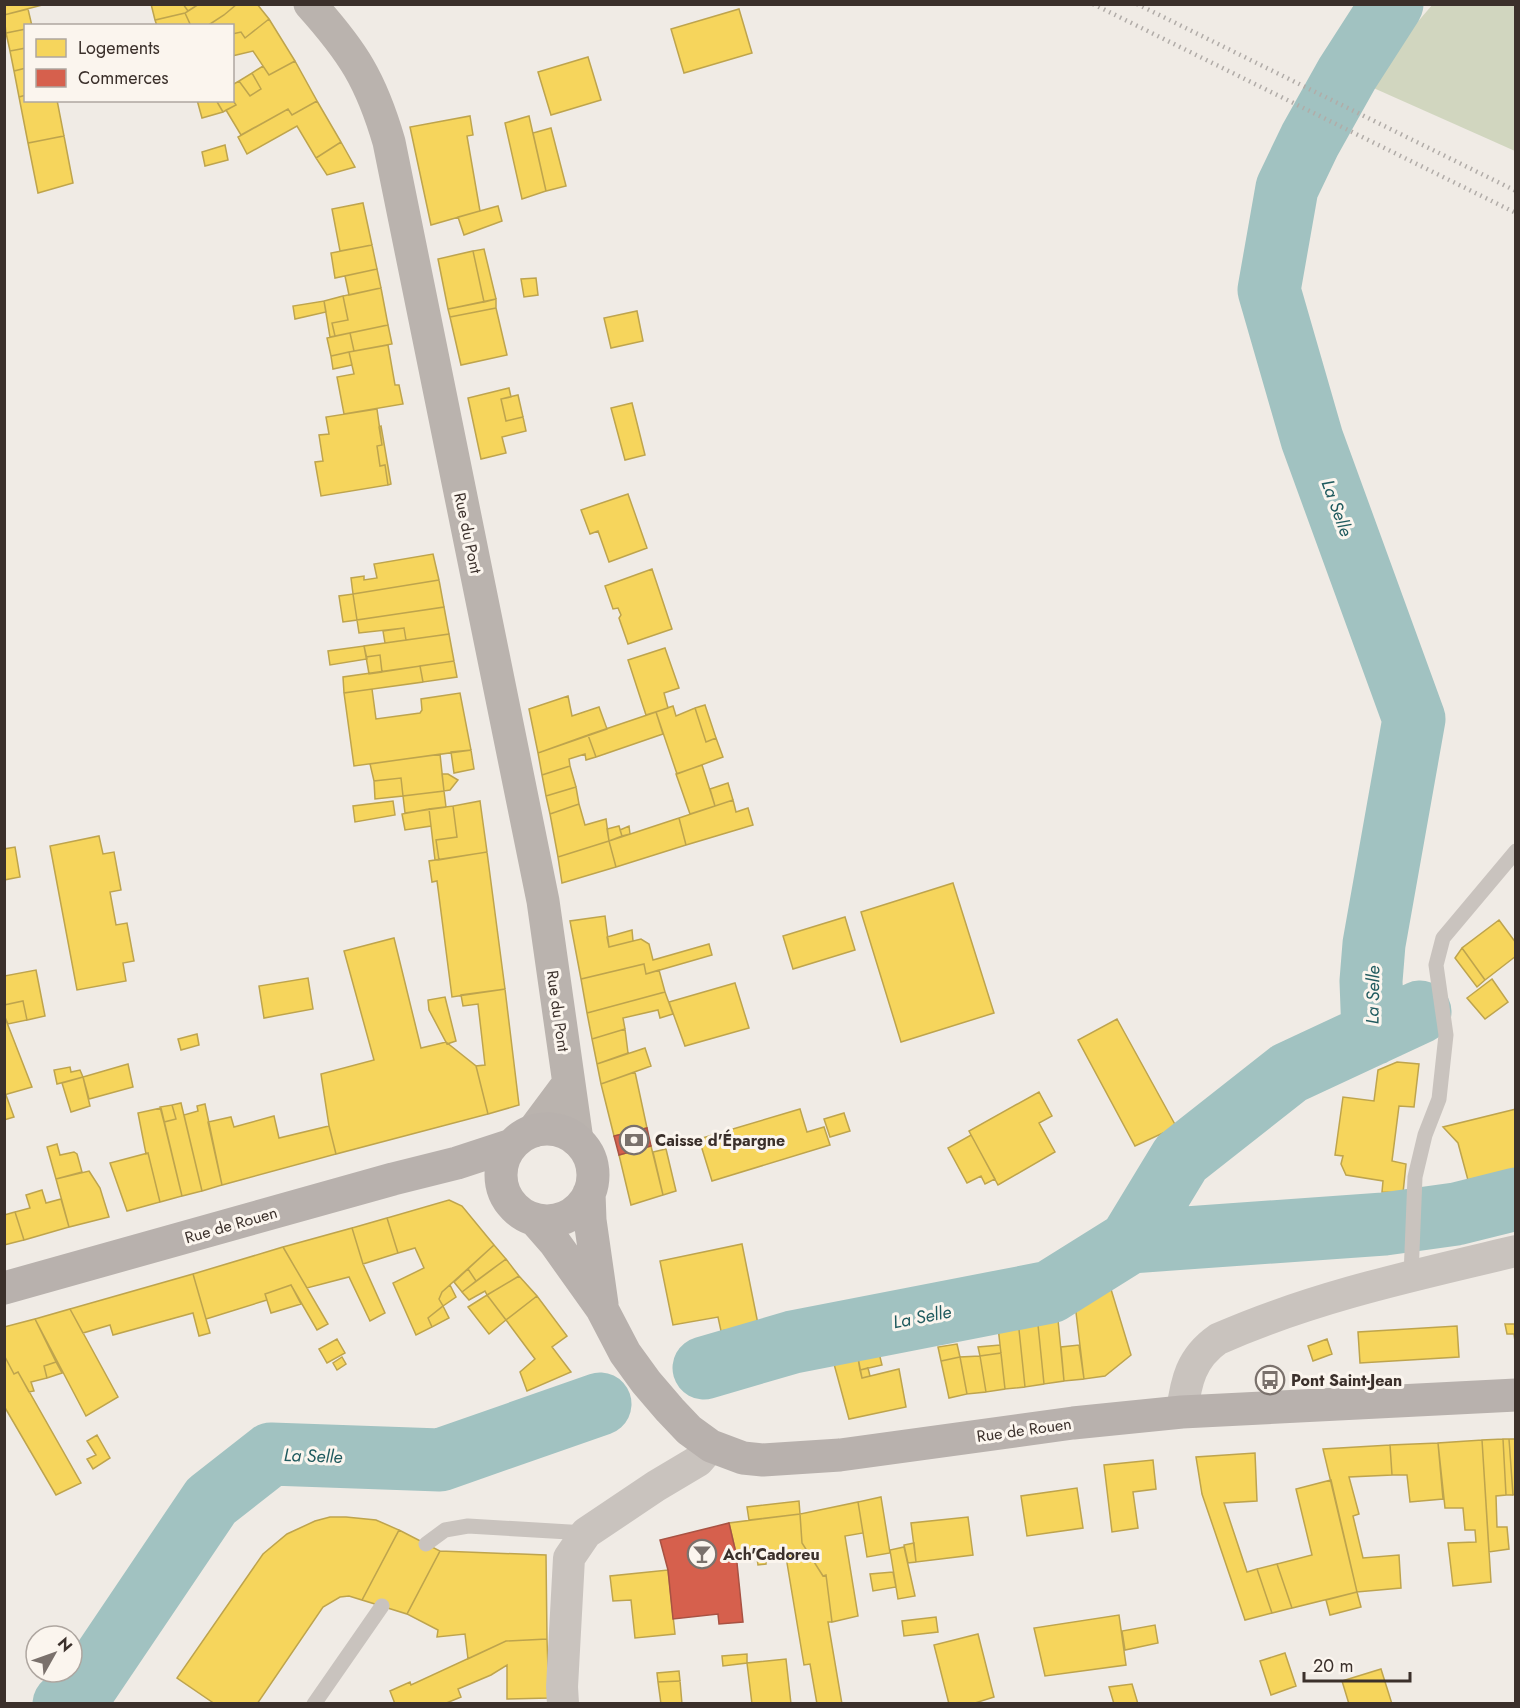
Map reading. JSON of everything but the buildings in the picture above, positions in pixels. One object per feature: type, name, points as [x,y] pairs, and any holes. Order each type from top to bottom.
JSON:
[{"type":"main road","points":[[506,1195],[501,1178],[503,1161],[522,1138],[548,1129],[563,1132],[577,1140],[586,1151],[591,1165],[590,1220],[602,1309]]},
{"type":"main road","name":"Rue de Rouen","points":[[4,1288],[457,1163],[522,1138]]},
{"type":"main road","points":[[457,1163],[506,1195],[522,1214],[534,1219],[547,1221],[560,1219],[572,1213],[589,1193]]},
{"type":"main road","points":[[534,1219],[555,1243],[602,1309]]},
{"type":"main road","name":"Rue de Rouen","points":[[602,1309],[625,1353],[646,1382],[689,1430],[711,1446],[743,1458],[763,1460],[840,1455],[1073,1423],[1182,1412],[1515,1395]]},
{"type":"street","name":"Rue du Pont","points":[[310,4],[359,65],[375,99],[389,142],[543,901],[577,1140]]},
{"type":"street","points":[[522,1138],[568,1084]]},
{"type":"street","points":[[1182,1412],[1189,1374],[1205,1348],[1218,1339],[1311,1304],[1411,1276],[1515,1251]]},
{"type":"street","points":[[563,1704],[562,1687],[570,1558],[586,1533],[698,1461],[711,1446]]},
{"type":"lane","points":[[1411,1276],[1415,1177],[1425,1135],[1439,1099],[1446,1035],[1436,965],[1443,938],[1515,851]]},
{"type":"lane","points":[[426,1544],[446,1530],[468,1526],[586,1533]]},
{"type":"lane","points":[[314,1704],[382,1606]]},
{"type":"green space","points":[[1433,4],[1515,5],[1515,151],[1369,86],[1403,39]]},
{"type":"waterway","name":"La Selle","points":[[1373,1034],[1371,981],[1374,944],[1414,719],[1312,439],[1269,290],[1287,188],[1310,140],[1347,74],[1392,4]]},
{"type":"waterway","name":"La Selle","points":[[1130,1242],[1181,1158],[1289,1073],[1420,1012]]},
{"type":"waterway","name":"La Selle","points":[[704,1368],[793,1342],[1050,1292],[1130,1242],[1384,1224],[1456,1214],[1516,1199]]},
{"type":"waterway","name":"La Selle","points":[[64,1704],[87,1685],[211,1501],[271,1454],[440,1460],[600,1404]]},
{"type":"railway","points":[[1093,4],[1516,213]]},
{"type":"railway","points":[[1137,4],[1516,191]]},
{"type":"place","name":"Caisse d'Épargne","points":[[634,1140]]},
{"type":"place","name":"Pont Saint-Jean","points":[[1270,1380]]},
{"type":"place","name":"Ach'Cadoreu","points":[[702,1554]]}]
